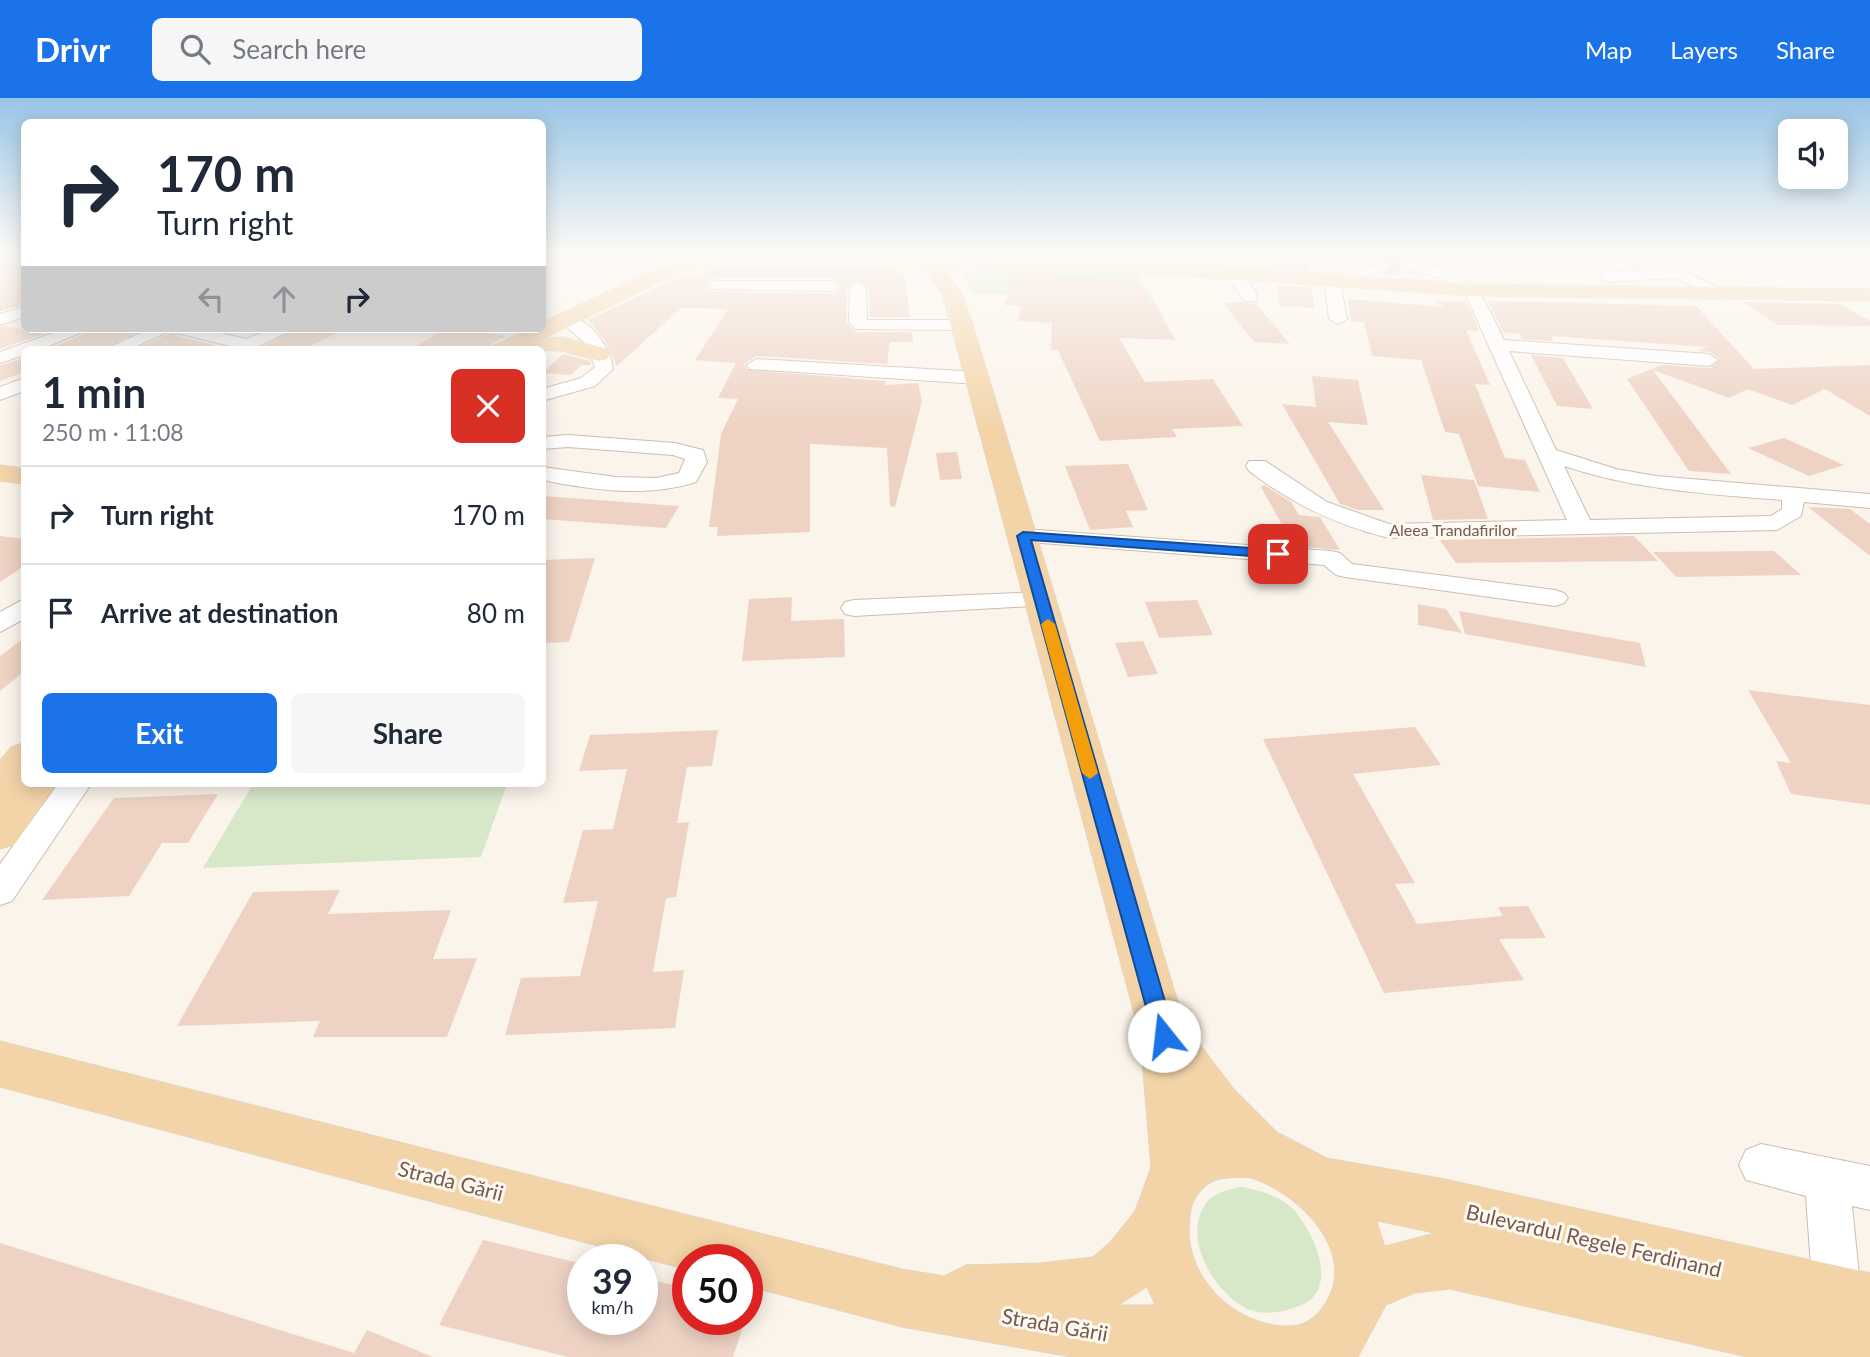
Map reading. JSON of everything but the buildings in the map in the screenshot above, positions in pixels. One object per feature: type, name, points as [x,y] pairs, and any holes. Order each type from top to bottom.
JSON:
[{"type":"main road","points":[[546,320],[566,311]]},
{"type":"main road","points":[[546,329],[581,311]]},
{"type":"main road","points":[[958,311],[1164,1036],[1169,1199],[1161,1250],[1170,1278],[1186,1305],[1243,1347]]},
{"type":"main road","points":[[493,346],[520,333]]},
{"type":"main road","points":[[511,346],[538,333]]},
{"type":"main road","points":[[534,346],[562,344],[599,354]]},
{"type":"main road","points":[[0,473],[21,476]]},
{"type":"main road","points":[[0,488],[21,491]]},
{"type":"main road","points":[[0,788],[21,760]]},
{"type":"main road","points":[[0,834],[35,787]]},
{"type":"main road","points":[[1164,1036],[1216,1106],[1259,1152]]},
{"type":"main road","name":"Strada Gării","points":[[0,1065],[902,1298],[1122,1336],[1168,1334],[1243,1347],[1307,1354],[1336,1348],[1354,1316],[1362,1286],[1360,1258],[1352,1230],[1337,1204],[1318,1183],[1299,1168],[1259,1152],[1236,1150],[1214,1153],[1195,1162],[1169,1199],[1150,1238],[1110,1280],[1075,1289],[902,1298]]},
{"type":"main road","name":"Bulevardul Regele Ferdinand","points":[[1318,1183],[1445,1207],[1854,1298]]},
{"type":"main road","points":[[1362,1286],[1396,1268],[1450,1260],[1870,1354]]},
{"type":"street","points":[[858,311],[858,322],[862,325],[962,325]]},
{"type":"street","points":[[1337,311],[1338,319]]},
{"type":"street","points":[[1482,311],[1582,528]]},
{"type":"street","points":[[0,320],[21,313]]},
{"type":"street","points":[[546,394],[596,377],[605,365],[587,333],[566,319]]},
{"type":"street","points":[[33,346],[69,333]]},
{"type":"street","points":[[122,346],[156,333]]},
{"type":"street","points":[[196,333],[239,346]]},
{"type":"street","points":[[244,346],[275,333]]},
{"type":"street","points":[[1499,345],[1709,360]]},
{"type":"street","points":[[0,358],[21,350]]},
{"type":"street","points":[[756,365],[978,378]]},
{"type":"street","points":[[0,394],[21,385]]},
{"type":"street","points":[[546,443],[568,441],[675,449],[695,455],[696,462],[688,477],[665,484],[583,479],[546,474]]},
{"type":"street","points":[[1548,454],[1612,475],[1656,484],[1870,501]]},
{"type":"street","name":"Aleea Trandafirilor","points":[[1257,466],[1310,504],[1358,524],[1389,530],[1777,523],[1793,511],[1793,495]]},
{"type":"street","points":[[1023,536],[1331,558],[1345,570],[1555,598]]},
{"type":"street","points":[[854,608],[1041,600]]},
{"type":"street","points":[[0,624],[21,609]]},
{"type":"street","points":[[0,891],[73,787]]},
{"type":"street","points":[[1761,1165],[1870,1188]]},
{"type":"street","points":[[1827,1179],[1854,1298]]},
{"type":"green space","points":[[1042,311],[1160,311],[1165,319]]},
{"type":"green space","points":[[251,787],[506,787],[481,857],[203,868]]},
{"type":"green space","points":[[1242,1187],[1280,1199],[1291,1207],[1308,1229],[1315,1244],[1321,1274],[1319,1287],[1312,1298],[1299,1306],[1270,1313],[1256,1312],[1242,1306],[1220,1287],[1204,1261],[1197,1232],[1205,1205],[1217,1194]]},
{"type":"slow traffic","points":[[1048,624],[1090,773]]},
{"type":"route","points":[[1164,1036],[1023,536],[1278,554]]}]
